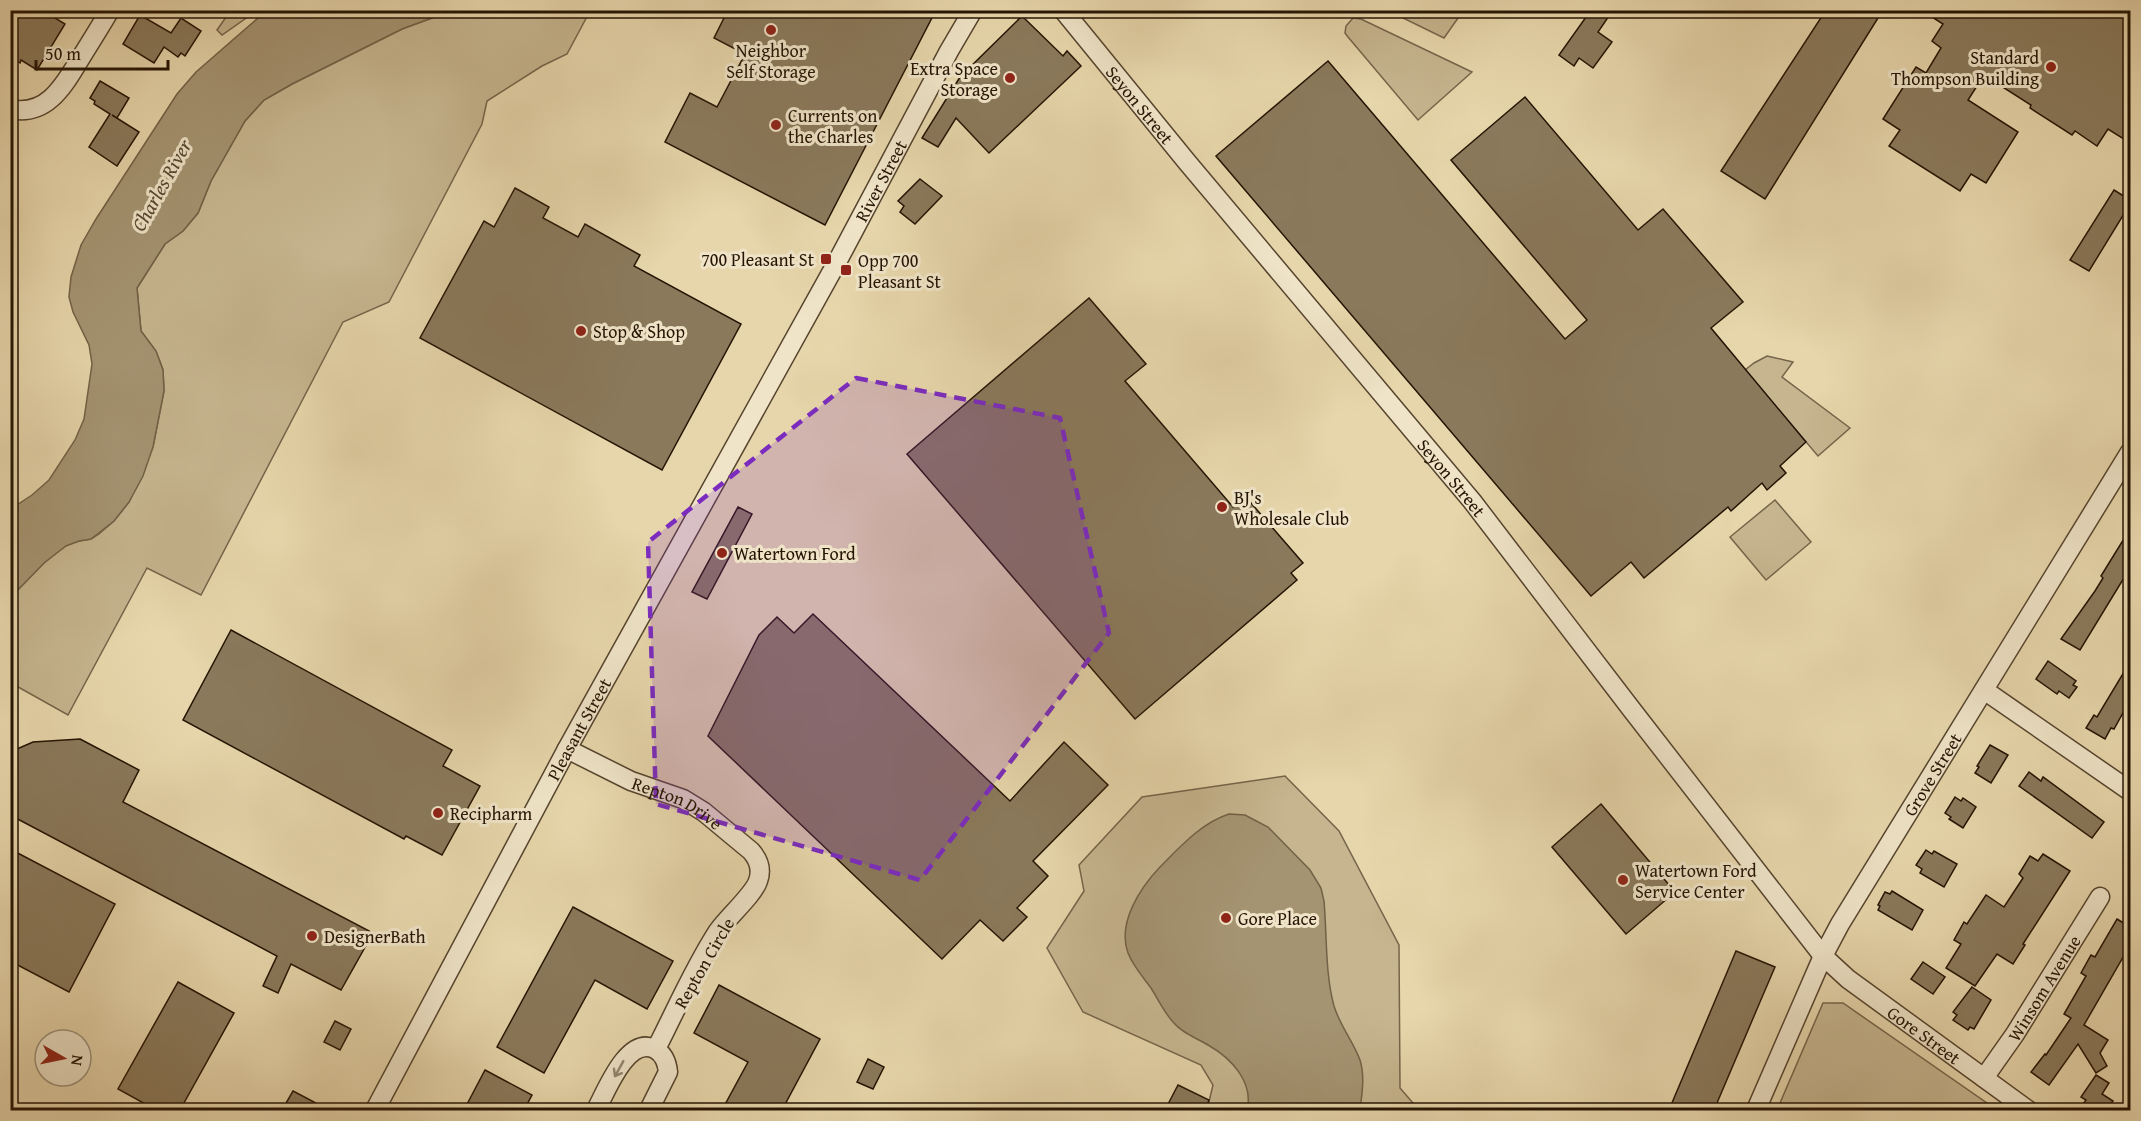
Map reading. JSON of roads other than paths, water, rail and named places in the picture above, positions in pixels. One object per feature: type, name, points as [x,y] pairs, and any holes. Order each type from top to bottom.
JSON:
[{"type":"street","points":[[10,109],[30,110],[54,98],[64,86],[110,10]]},
{"type":"street","name":"River Street","points":[[788,350],[973,10]]},
{"type":"street","name":"Seyon Street","points":[[1062,10],[1472,501],[1823,956]]},
{"type":"street","name":"Pleasant Street","points":[[375,1110],[567,749],[788,350]]},
{"type":"street","name":"Grove Street","points":[[1756,1110],[1823,956],[1849,908],[2130,452]]},
{"type":"street","points":[[1984,690],[2128,784]]},
{"type":"street","name":"Repton Drive","points":[[567,749],[617,774],[694,805],[757,857],[760,864],[758,881]]},
{"type":"street","name":"Repton Circle","points":[[656,1050],[711,943],[758,881]]},
{"type":"street","name":"Winsom Avenue","points":[[1984,1078],[2015,1034],[2100,897]]},
{"type":"street","name":"Gore Street","points":[[1823,956],[1848,980],[2028,1110]]},
{"type":"street","points":[[596,1110],[624,1060],[639,1047],[656,1050],[664,1057],[668,1072],[649,1110]]},
{"type":"water","name":"Charles River","points":[[266,11],[451,11],[402,29],[292,84],[264,100],[245,121],[211,181],[198,213],[183,231],[165,244],[137,288],[141,331],[156,351],[163,370],[164,391],[153,447],[143,476],[129,502],[114,521],[91,539],[66,546],[44,563],[11,597],[11,509],[49,480],[75,440],[84,419],[92,364],[89,345],[73,312],[69,297],[71,277],[81,245],[177,94],[196,72]]},
{"type":"water","points":[[1229,814],[1245,815],[1268,827],[1310,870],[1321,888],[1331,993],[1334,1006],[1362,1066],[1363,1085],[1360,1110],[1247,1110],[1247,1090],[1239,1072],[1217,1050],[1177,1026],[1130,958],[1125,942],[1128,918],[1145,885],[1192,836],[1209,823]]},
{"type":"place","name":"Neighbor Self Storage","points":[[771,30]]},
{"type":"place","name":"Standard Thompson Building","points":[[2051,67]]},
{"type":"place","name":"Extra Space Storage","points":[[1010,78]]},
{"type":"place","name":"Currents on the Charles","points":[[776,125]]},
{"type":"place","name":"700 Pleasant St","points":[[826,259]]},
{"type":"place","name":"Opp 700 Pleasant St","points":[[846,270]]},
{"type":"place","name":"Stop & Shop","points":[[581,331]]},
{"type":"place","name":"BJ's Wholesale Club","points":[[1222,507]]},
{"type":"place","name":"Watertown Ford","points":[[722,553]]},
{"type":"place","name":"Recipharm","points":[[438,813]]},
{"type":"place","name":"Watertown Ford Service Center","points":[[1623,880]]},
{"type":"place","name":"Gore Place","points":[[1226,918]]},
{"type":"place","name":"DesignerBath","points":[[312,936]]}]
